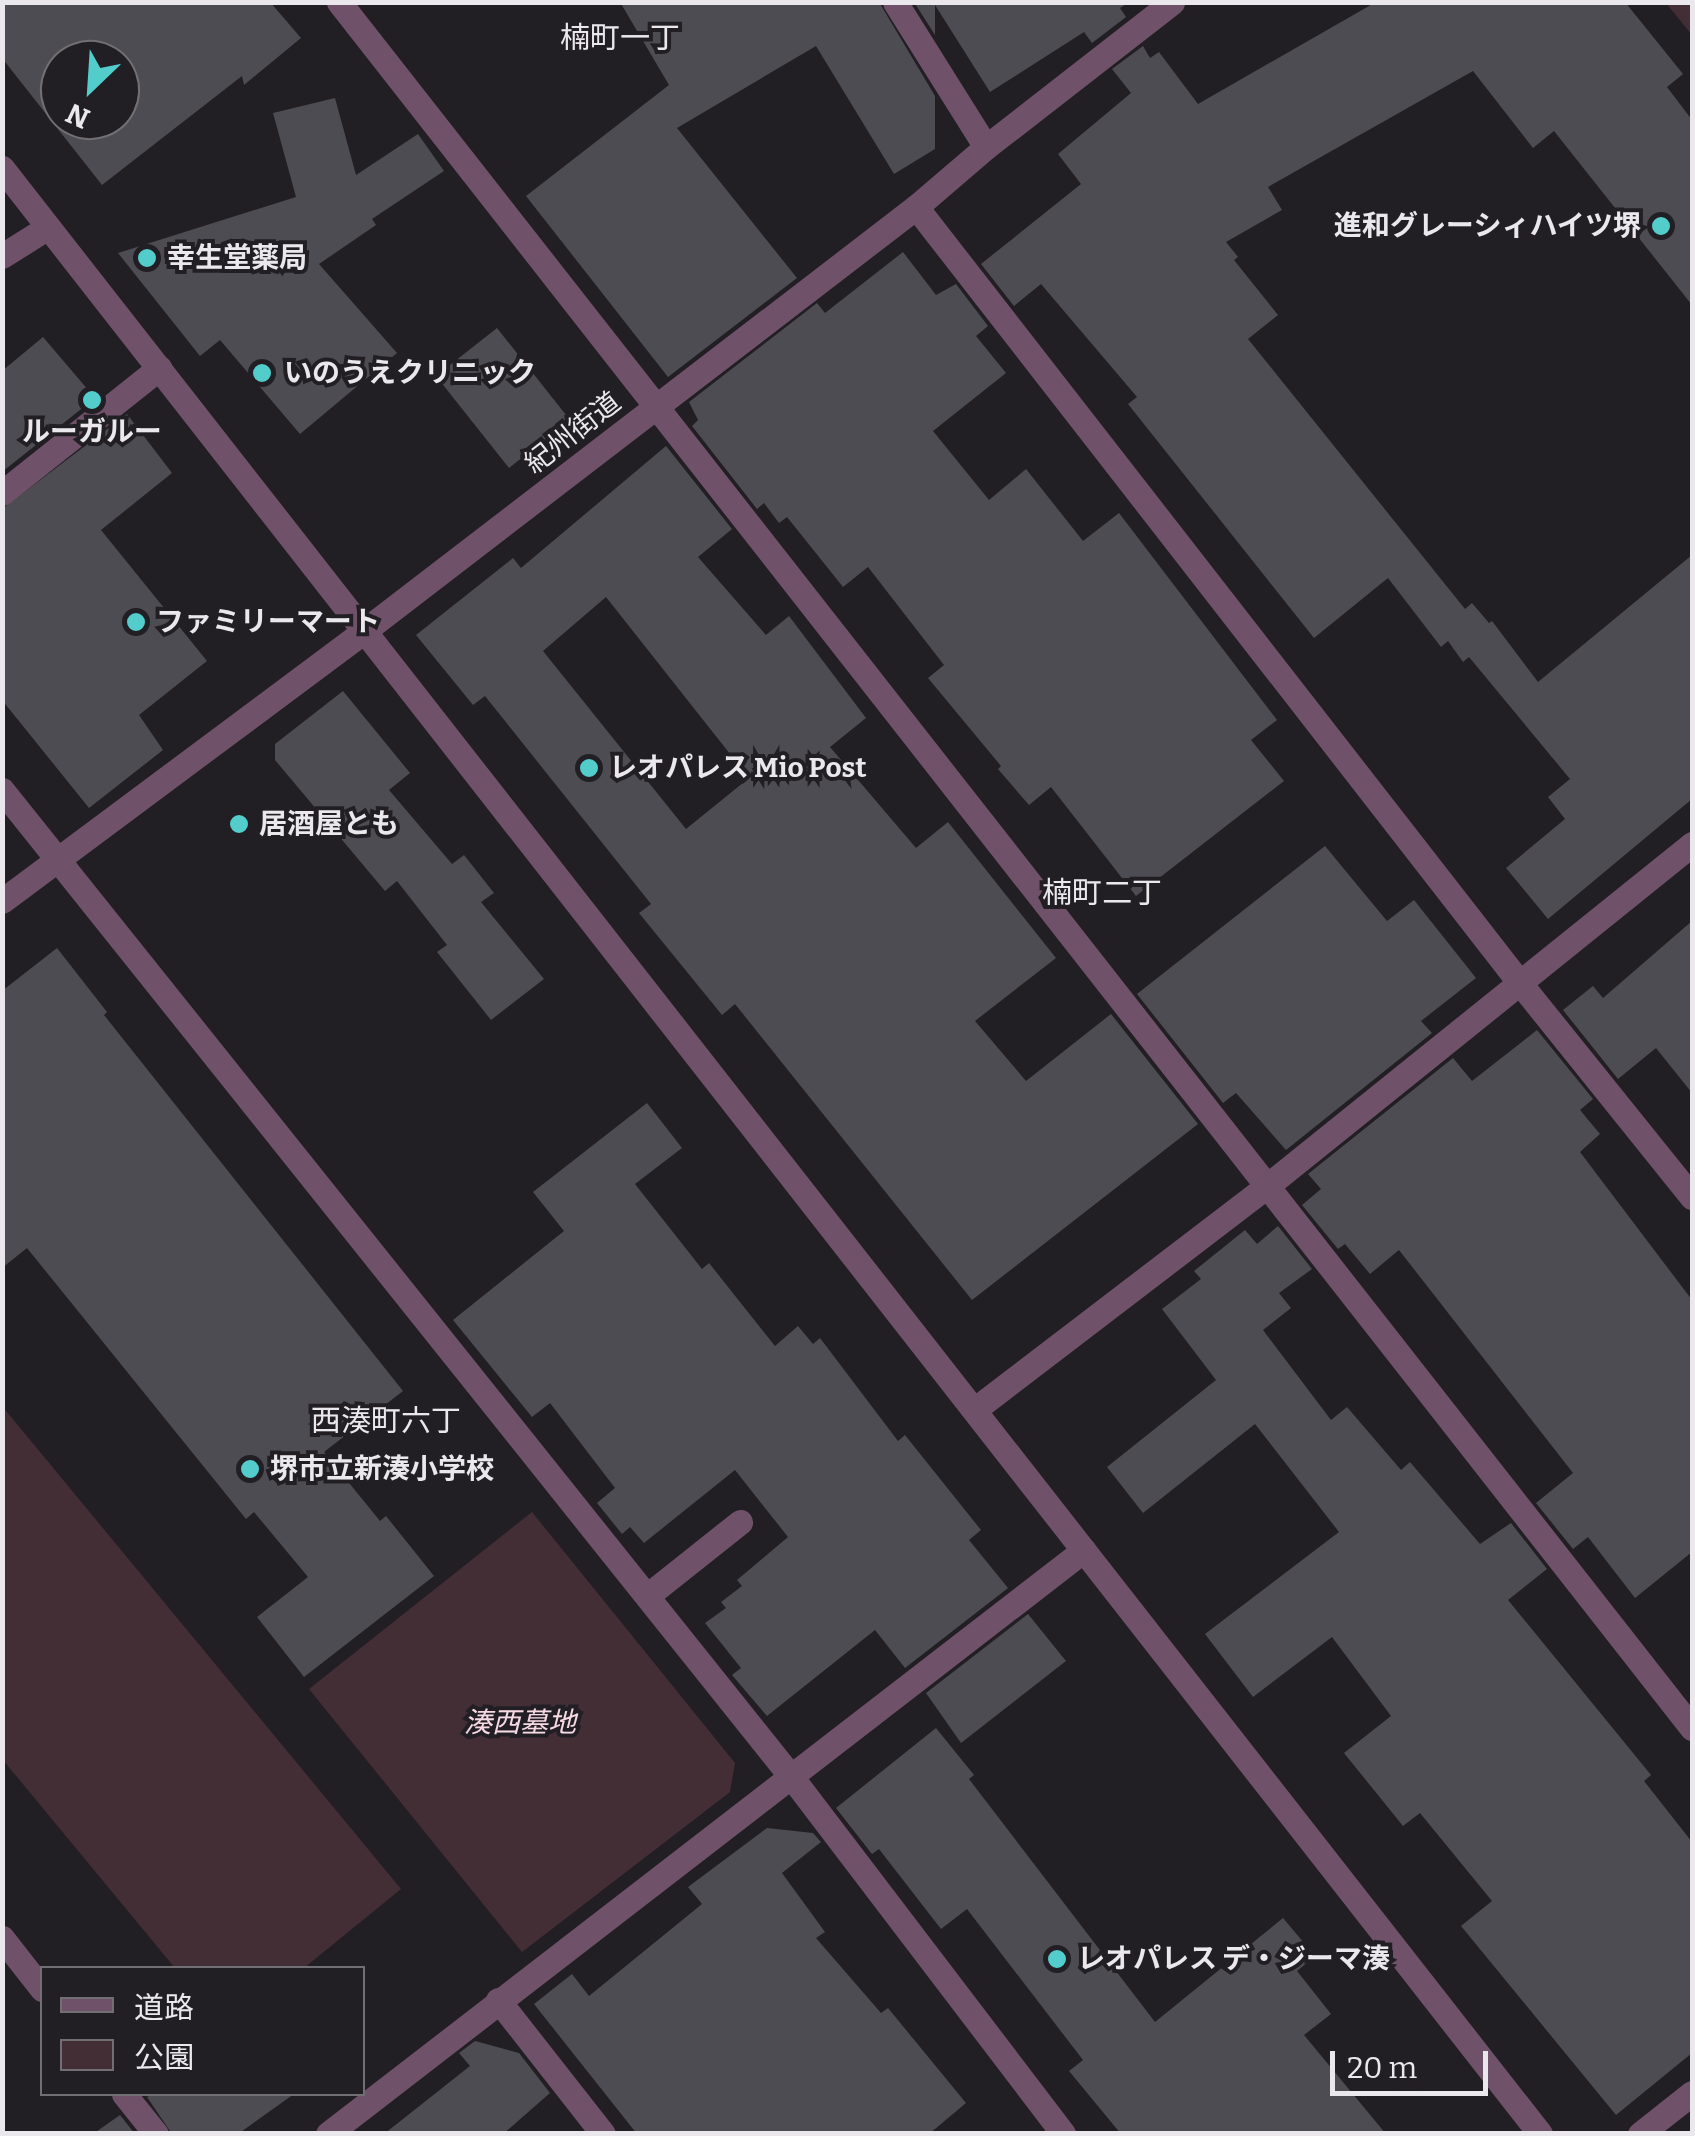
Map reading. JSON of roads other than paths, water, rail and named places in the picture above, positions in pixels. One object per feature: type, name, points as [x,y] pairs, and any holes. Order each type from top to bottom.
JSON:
[{"type":"street","points":[[339,2],[654,409],[1692,1728]]},
{"type":"street","points":[[895,2],[986,147]]},
{"type":"street","name":"紀州街道","points":[[2,901],[654,409],[916,207],[986,147],[1172,2]]},
{"type":"street","points":[[2,168],[1540,2134]]},
{"type":"street","points":[[916,207],[1519,982],[1692,1197]]},
{"type":"street","points":[[2,256],[48,227]]},
{"type":"street","points":[[2,493],[159,368]]},
{"type":"street","points":[[2,790],[793,1779],[1063,2134]]},
{"type":"street","points":[[974,1410],[1267,1186],[1692,844]]},
{"type":"street","points":[[647,1596],[740,1522]]},
{"type":"street","points":[[328,2134],[498,2000],[793,1779],[1084,1550]]},
{"type":"street","points":[[2,1938],[40,1986]]},
{"type":"street","points":[[498,2000],[603,2134]]},
{"type":"street","points":[[1640,2134],[1692,2094]]},
{"type":"street","points":[[126,2096],[156,2134]]},
{"type":"place","name":"進和グレーシィハイツ堺","points":[[1661,226]]},
{"type":"place","name":"幸生堂薬局","points":[[147,258]]},
{"type":"place","name":"いのうえクリニック","points":[[262,373]]},
{"type":"place","name":"ルーガルー","points":[[92,400]]},
{"type":"place","name":"ファミリーマート","points":[[136,622]]},
{"type":"place","name":"レオパレス Mio Post","points":[[589,768]]},
{"type":"place","name":"居酒屋とも","points":[[239,824]]},
{"type":"place","name":"堺市立新湊小学校","points":[[250,1469]]},
{"type":"place","name":"レオパレス デ・ジーマ湊","points":[[1057,1959]]},
{"type":"district","name":"楠町一丁","points":[[620,38]]},
{"type":"district","name":"楠町二丁","points":[[1102,893]]},
{"type":"district","name":"西湊町六丁","points":[[386,1421]]},
{"type":"park label","name":"湊西墓地","points":[[520,1723]]}]
